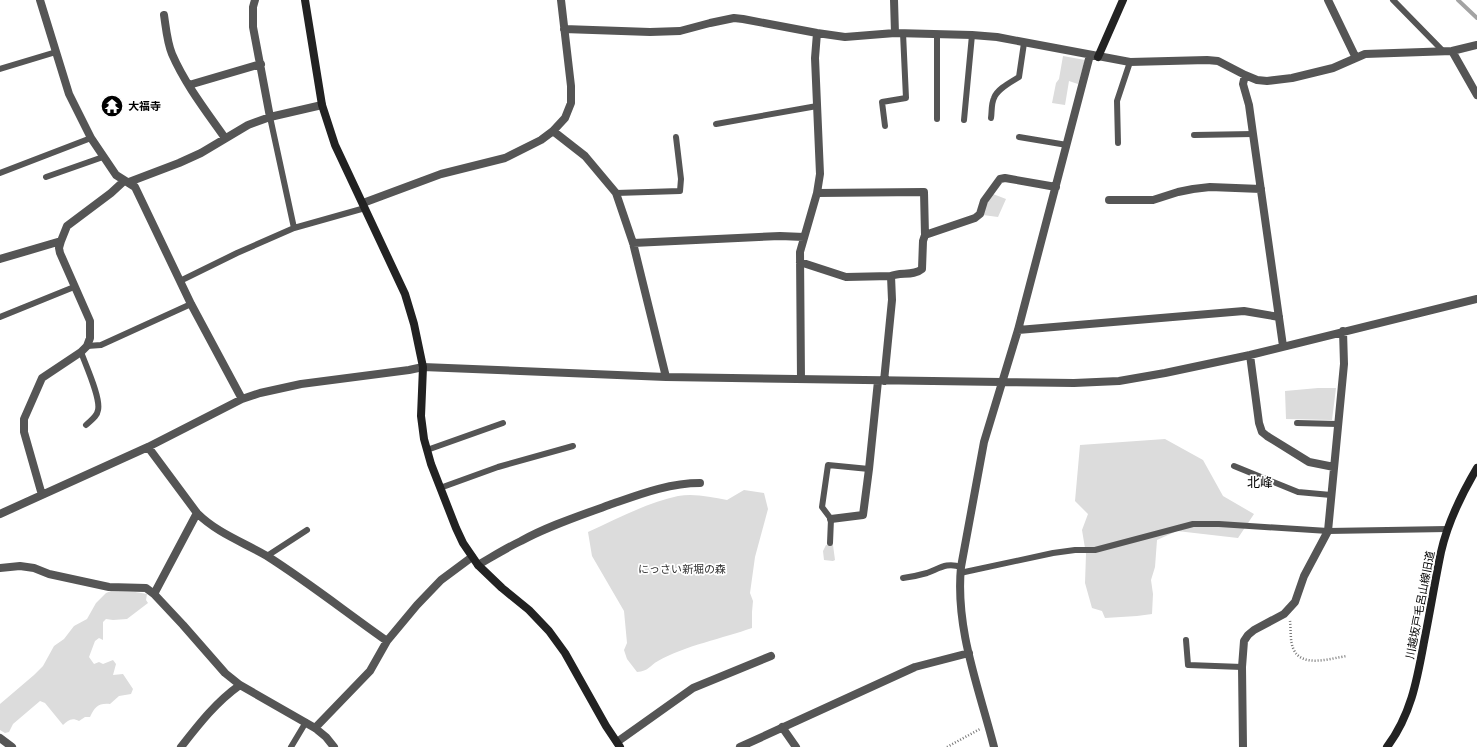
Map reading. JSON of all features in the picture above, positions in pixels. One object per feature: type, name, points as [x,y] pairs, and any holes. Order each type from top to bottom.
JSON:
[{"type":"street","points":[[40,0],[69,94],[91,138],[116,175],[135,186],[191,304],[242,399]]},
{"type":"street","points":[[255,0],[253,7],[253,27],[270,117]]},
{"type":"street","points":[[305,0],[322,105],[335,145],[405,294],[414,324],[423,367],[422,416],[424,439],[440,488],[456,528],[472,557],[478,565],[502,588],[529,610],[549,632],[565,654],[618,745],[693,688],[772,656]]},
{"type":"street","points":[[364,206],[441,174],[505,158],[541,140],[553,131],[565,118],[571,103],[571,86],[561,0]]},
{"type":"street","points":[[894,0],[899,33]]},
{"type":"street","points":[[994,747],[961,621],[960,570],[984,442],[1018,330],[1067,145],[1094,56],[1123,0]]},
{"type":"street","points":[[1328,0],[1356,58]]},
{"type":"street","points":[[164,15],[172,53],[188,85],[225,138]]},
{"type":"street","points":[[564,28],[650,32],[680,31],[734,18],[756,20],[817,33],[845,37],[899,33],[972,35],[997,37],[1130,62],[1218,61],[1257,80],[1267,81],[1285,79],[1332,68],[1365,54],[1452,51],[1477,45]]},
{"type":"street","points":[[801,379],[800,252],[817,193],[820,174],[815,58],[817,33]]},
{"type":"street","points":[[1452,51],[1477,95]]},
{"type":"street","points":[[188,85],[261,64]]},
{"type":"street","points":[[1245,75],[1243,84],[1249,105],[1283,346]]},
{"type":"street","points":[[42,495],[24,432],[24,419],[42,378],[84,349],[90,338],[90,321],[60,253],[59,248],[67,226],[126,182],[184,161],[201,153],[248,125],[270,117],[322,105]]},
{"type":"street","points":[[553,131],[585,156],[616,193],[634,243],[666,377]]},
{"type":"street","points":[[925,236],[976,218],[980,214],[984,201],[1000,179],[1005,178],[1056,187]]},
{"type":"street","points":[[1109,200],[1153,200],[1183,191],[1210,187],[1261,189]]},
{"type":"street","points":[[800,262],[846,277],[891,276],[896,274],[918,273],[922,269],[923,241],[925,236],[924,192],[817,193]]},
{"type":"street","points":[[634,243],[780,236],[804,237]]},
{"type":"street","points":[[0,259],[61,241]]},
{"type":"street","points":[[831,519],[863,515],[892,300],[891,276]]},
{"type":"street","points":[[0,514],[148,447],[242,399],[260,393],[301,384],[423,367],[666,377],[1074,383],[1120,381],[1250,355],[1342,331],[1477,299]]},
{"type":"street","points":[[1018,330],[1244,311],[1279,317]]},
{"type":"street","points":[[1243,747],[1242,667],[1244,641],[1254,630],[1284,614],[1295,602],[1304,576],[1328,531],[1344,364],[1342,331]]},
{"type":"street","points":[[1250,355],[1259,423],[1262,432],[1309,462],[1334,467]]},
{"type":"street","points":[[148,447],[197,513],[215,528],[266,556],[387,641]]},
{"type":"street","name":"川越坂戸毛呂山線旧道","points":[[1387,747],[1397,734],[1409,708],[1418,675],[1441,550],[1447,530],[1461,495],[1477,468]]},
{"type":"street","points":[[478,565],[522,540],[624,500],[667,486],[684,483],[700,483]]},
{"type":"street","points":[[154,594],[197,513]]},
{"type":"street","points":[[315,728],[370,671],[387,641],[401,623],[441,580],[472,557]]},
{"type":"street","points":[[0,568],[20,566],[34,568],[49,574],[109,587],[146,588],[184,624],[225,673],[240,685],[315,728],[326,737],[334,747]]},
{"type":"street","points":[[740,747],[915,667],[969,653]]},
{"type":"street","points":[[181,747],[205,716],[231,691],[240,685]]},
{"type":"street","points":[[782,727],[796,747]]},
{"type":"street","points":[[0,738],[12,747]]},
{"type":"lane","points":[[1393,0],[1443,51]]},
{"type":"lane","points":[[885,126],[882,102],[906,98],[899,33]]},
{"type":"lane","points":[[937,34],[937,119]]},
{"type":"lane","points":[[964,120],[972,35]]},
{"type":"lane","points":[[991,118],[994,98],[997,93],[1009,83],[1020,77],[1024,43]]},
{"type":"lane","points":[[0,69],[56,52]]},
{"type":"lane","points":[[1118,143],[1117,101],[1130,62]]},
{"type":"lane","points":[[716,124],[817,106]]},
{"type":"lane","points":[[270,117],[294,228]]},
{"type":"lane","points":[[1194,135],[1253,134]]},
{"type":"lane","points":[[616,193],[680,191],[681,179],[676,137]]},
{"type":"lane","points":[[0,173],[91,138]]},
{"type":"lane","points":[[1019,138],[1067,145]]},
{"type":"lane","points":[[46,177],[103,157]]},
{"type":"lane","points":[[180,281],[237,253],[294,228],[364,206]]},
{"type":"lane","points":[[0,317],[74,287]]},
{"type":"lane","points":[[86,424],[95,417],[98,411],[99,401],[84,349],[102,345],[191,304]]},
{"type":"lane","points":[[427,450],[503,423]]},
{"type":"lane","points":[[1297,424],[1338,424]]},
{"type":"lane","points":[[440,488],[498,467],[573,446]]},
{"type":"lane","points":[[830,543],[831,519],[822,507],[828,465],[870,469]]},
{"type":"lane","points":[[1234,466],[1298,492],[1331,495]]},
{"type":"lane","points":[[903,578],[928,573],[940,567],[954,565],[960,570],[1053,552],[1095,550],[1193,524],[1220,524],[1328,531],[1447,530]]},
{"type":"lane","points":[[266,556],[307,530]]},
{"type":"lane","points":[[1186,640],[1188,665],[1242,667]]},
{"type":"lane","points":[[291,747],[306,722]]},
{"type":"path","points":[[1289,609],[1292,647],[1300,658],[1315,660],[1347,656]]},
{"type":"path","points":[[947,747],[973,732],[989,725]]},
{"type":"green space","points":[[1063,56],[1085,60],[1078,84],[1069,81],[1065,105],[1052,103],[1056,83],[1059,79]]},
{"type":"green space","points":[[993,194],[1006,199],[998,217],[983,215],[986,203]]},
{"type":"green space","points":[[1336,388],[1332,420],[1286,419],[1285,391]]},
{"type":"green space","points":[[1165,439],[1203,460],[1223,496],[1254,514],[1238,538],[1177,531],[1157,540],[1155,567],[1151,580],[1153,594],[1152,614],[1105,618],[1102,611],[1092,608],[1085,583],[1086,554],[1082,530],[1088,514],[1075,501],[1080,445]]},
{"type":"green space","name":"にっさい新堀の森","points":[[744,490],[764,493],[768,509],[755,557],[750,593],[753,601],[752,628],[680,651],[658,661],[647,669],[637,672],[627,659],[624,650],[627,643],[624,611],[592,556],[588,532],[632,512],[666,499],[690,495],[727,500]]},
{"type":"green space","points":[[826,545],[833,545],[835,560],[824,560],[823,551]]},
{"type":"green space","points":[[111,591],[147,594],[146,600],[148,603],[127,619],[106,619],[103,622],[103,640],[99,638],[95,641],[89,657],[94,664],[99,662],[103,664],[113,660],[116,664],[113,675],[123,674],[133,689],[131,694],[119,696],[110,704],[97,706],[90,717],[85,717],[79,721],[74,719],[70,720],[63,725],[45,703],[40,701],[13,724],[9,732],[5,733],[0,730],[0,704],[43,666],[54,646],[64,639],[74,626],[87,619],[96,603],[106,593]]},
{"type":"waterway","points":[[1458,0],[1477,18]]},
{"type":"place","name":"大福寺","points":[[112,106]]},
{"type":"district","name":"北峰","points":[[1260,482]]}]
